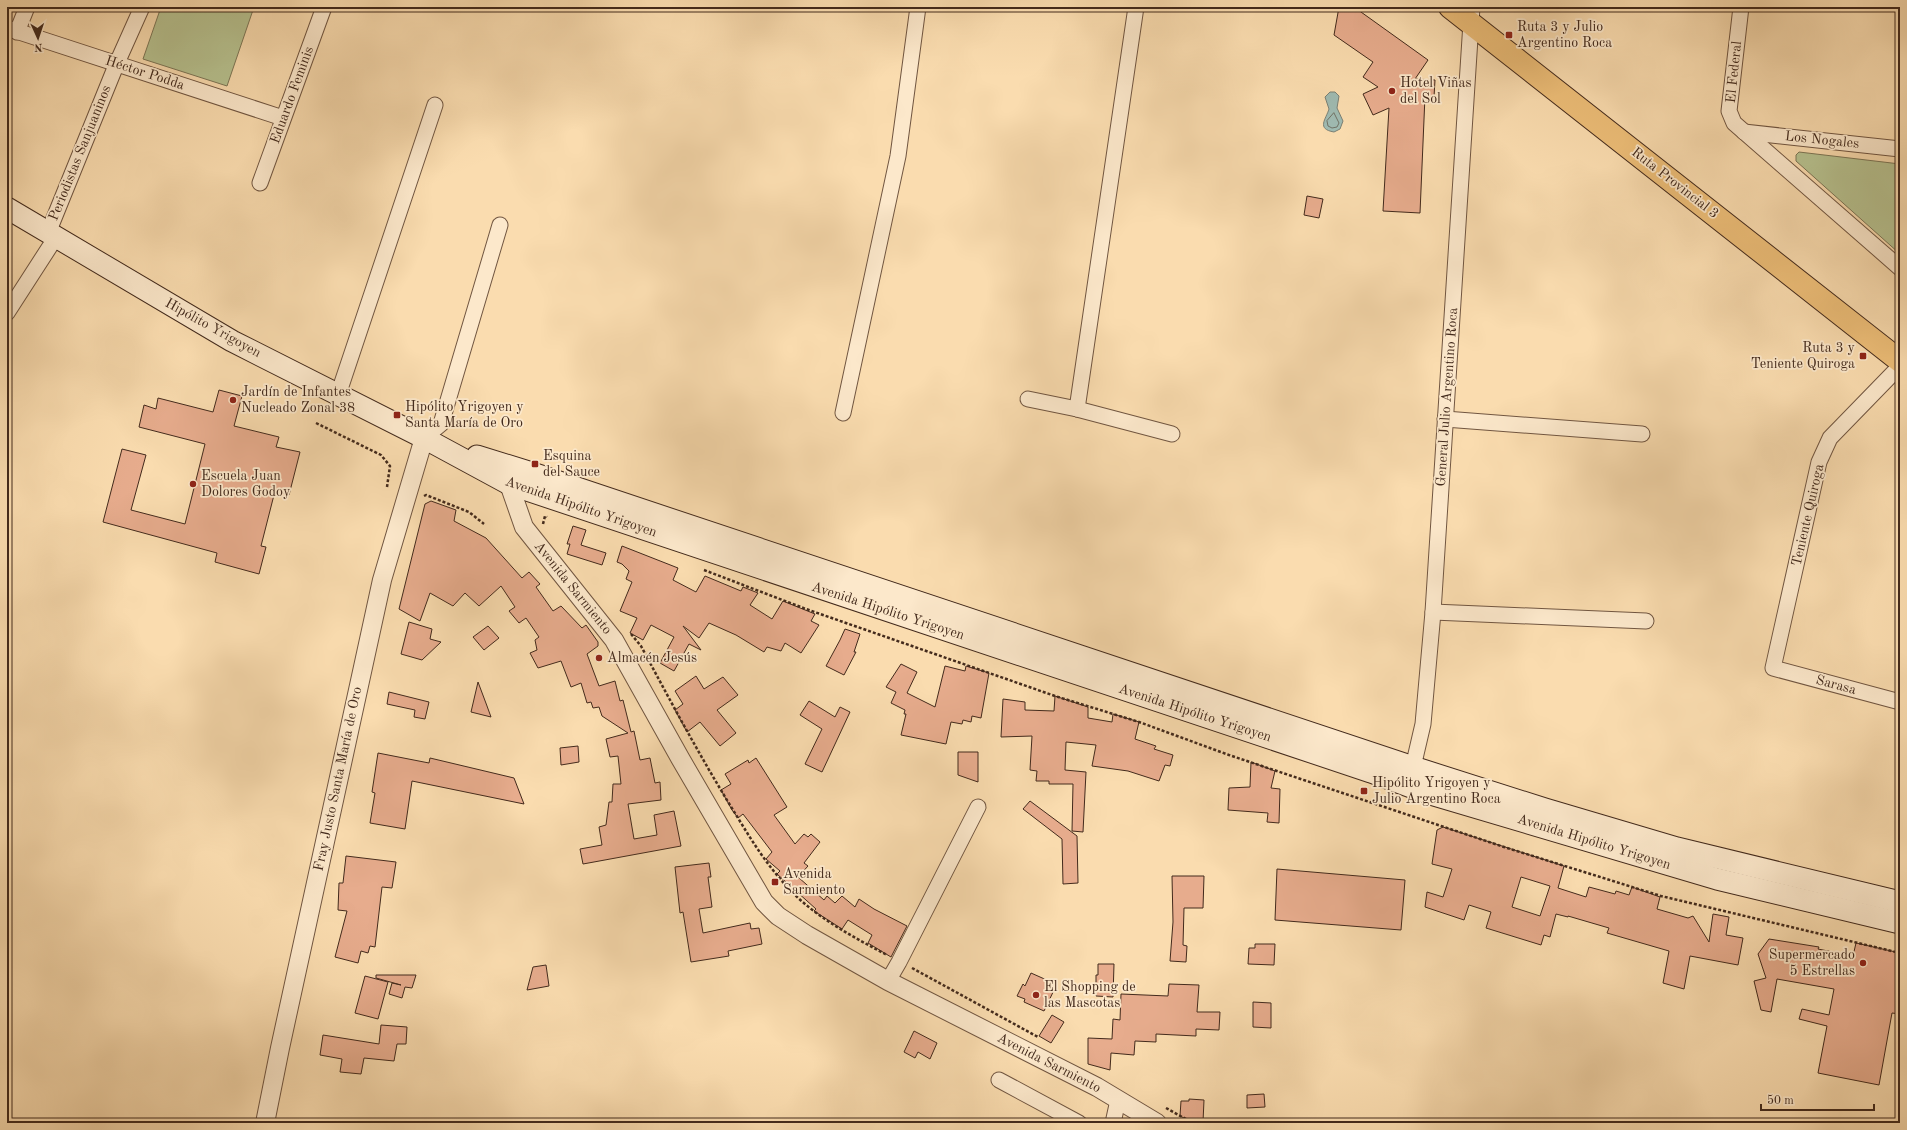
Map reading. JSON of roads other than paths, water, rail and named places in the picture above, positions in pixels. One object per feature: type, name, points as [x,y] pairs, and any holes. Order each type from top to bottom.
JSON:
[{"type":"main road","name":"Ruta Provincial 3","points":[[1450,7],[1472,15],[1900,361]]},
{"type":"main road","name":"Hipólito Yrigoyen","points":[[7,208],[232,341],[424,438]]},
{"type":"main road","name":"Avenida Hipólito Yrigoyen","points":[[424,438],[509,476],[1717,879],[1890,921]]},
{"type":"main road","name":"Avenida Hipólito Yrigoyen","points":[[1409,776],[1546,809],[1677,848],[1893,900]]},
{"type":"main road","points":[[1890,921],[1893,900]]},
{"type":"street","points":[[12,30],[27,7]]},
{"type":"street","name":"Periodistas Sanjuaninos","points":[[7,313],[52,235],[117,63],[142,7]]},
{"type":"street","name":"Eduardo Feminis","points":[[260,183],[324,7]]},
{"type":"street","points":[[843,413],[898,156],[918,7]]},
{"type":"street","points":[[1077,409],[1136,7]]},
{"type":"street","name":"El Federal","points":[[1741,7],[1729,111],[1734,123],[1900,268]]},
{"type":"street","name":"General Julio Argentino Roca","points":[[1409,776],[1423,724],[1433,612],[1472,15]]},
{"type":"street","name":"Héctor Podda","points":[[12,30],[283,118]]},
{"type":"street","points":[[338,395],[435,105]]},
{"type":"street","name":"Los Nogales","points":[[1744,132],[1900,149]]},
{"type":"street","points":[[424,438],[442,424],[500,225]]},
{"type":"street","name":"Teniente Quiroga","points":[[1773,668],[1819,462],[1830,438],[1900,366]]},
{"type":"street","points":[[1028,399],[1077,409],[1172,434]]},
{"type":"street","points":[[1445,419],[1642,434]]},
{"type":"street","name":"Fray Justo Santa María de Oro","points":[[265,1123],[382,580],[424,438]]},
{"type":"street","name":"Avenida Sarmiento","points":[[509,476],[524,527],[614,640],[680,758],[764,902],[778,916],[807,935],[888,980],[1118,1100],[1160,1115]]},
{"type":"street","points":[[1433,612],[1646,621]]},
{"type":"street","name":"Sarasa","points":[[1773,668],[1900,702]]},
{"type":"street","points":[[888,980],[899,962],[978,807]]},
{"type":"street","points":[[999,1080],[1079,1123]]},
{"type":"street","points":[[1113,1123],[1118,1100]]},
{"type":"water","points":[[1330,92],[1335,92],[1339,96],[1337,108],[1343,121],[1340,129],[1334,132],[1328,131],[1324,126],[1329,109],[1325,97]]},
{"type":"place","name":"Ruta 3 y Julio Argentino Roca","points":[[1509,35]]},
{"type":"place","name":"Hotel Viñas del Sol","points":[[1392,91]]},
{"type":"place","name":"Ruta 3 y Teniente Quiroga","points":[[1863,356]]},
{"type":"place","name":"Jardín de Infantes Nucleado Zonal 38","points":[[233,400]]},
{"type":"place","name":"Hipólito Yrigoyen y Santa María de Oro","points":[[397,415]]},
{"type":"place","name":"Esquina del Sauce","points":[[535,464]]},
{"type":"place","name":"Escuela Juan Dolores Godoy","points":[[193,484]]},
{"type":"place","name":"Almacén Jesús","points":[[599,658]]},
{"type":"place","name":"Hipólito Yrigoyen y Julio Argentino Roca","points":[[1364,791]]},
{"type":"place","name":"Avenida Sarmiento","points":[[775,882]]},
{"type":"place","name":"Supermercado 5 Estrellas","points":[[1863,963]]},
{"type":"place","name":"El Shopping de las Mascotas","points":[[1036,995]]}]
